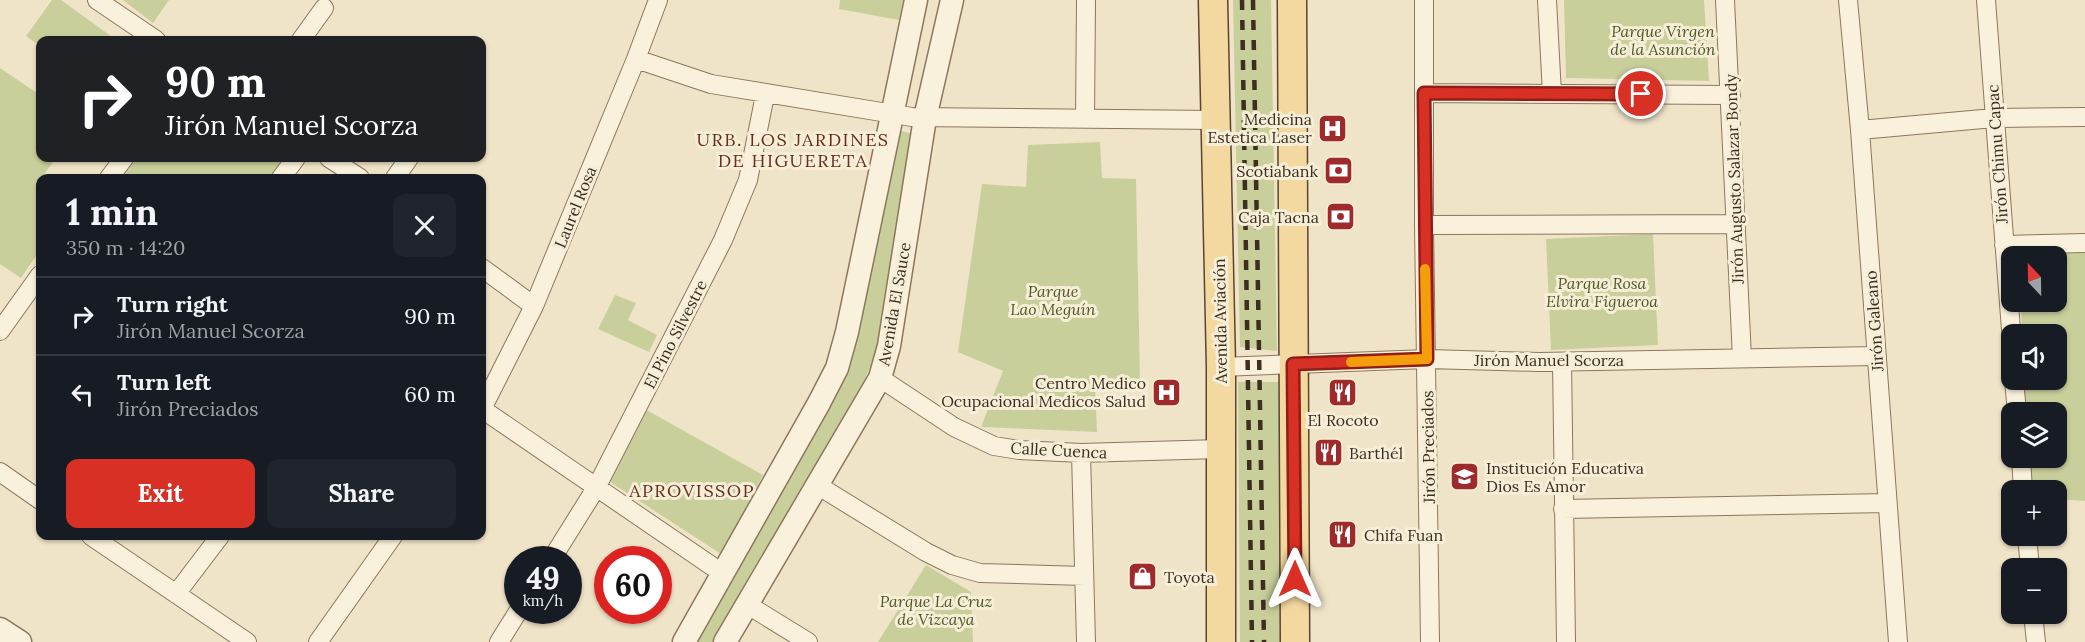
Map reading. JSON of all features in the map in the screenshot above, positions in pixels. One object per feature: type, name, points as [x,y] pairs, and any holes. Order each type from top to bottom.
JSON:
[{"type":"main road","name":"Avenida Aviación","points":[[1213,0],[1221,368],[1221,642]]},
{"type":"main road","points":[[1292,0],[1295,642]]},
{"type":"street","points":[[97,0],[150,36]]},
{"type":"street","name":"Laurel Rosa","points":[[486,401],[534,306],[658,0]]},
{"type":"street","points":[[684,642],[837,368],[848,332],[916,0]]},
{"type":"street","name":"Avenida El Sauce","points":[[725,642],[880,378],[889,346],[925,118],[952,0]]},
{"type":"street","points":[[1085,119],[1086,0]]},
{"type":"street","name":"Jirón Preciados","points":[[1424,0],[1424,225],[1430,642]]},
{"type":"street","points":[[1547,0],[1552,94]]},
{"type":"street","name":"Jirón Augusto Salazar Bondy","points":[[1725,0],[1742,358]]},
{"type":"street","name":"Jirón Galeano","points":[[1848,0],[1860,130],[1898,642]]},
{"type":"street","name":"Jirón Chimu Capac","points":[[1986,0],[2010,324]]},
{"type":"street","points":[[304,36],[324,8]]},
{"type":"street","points":[[636,59],[711,84],[891,115],[925,118],[1215,120]]},
{"type":"street","points":[[1424,93],[1731,95]]},
{"type":"street","name":"El Pino Silvestre","points":[[560,546],[596,488],[723,240],[748,180],[765,94]]},
{"type":"street","points":[[1860,130],[1995,118],[2085,117]]},
{"type":"street","points":[[335,162],[354,174]]},
{"type":"street","points":[[1424,225],[1734,224]]},
{"type":"street","points":[[2004,245],[2085,243]]},
{"type":"street","points":[[486,271],[534,306]]},
{"type":"street","points":[[0,332],[36,281]]},
{"type":"street","name":"Jirón Manuel Scorza","points":[[1221,368],[1427,359],[1562,362],[1877,356]]},
{"type":"street","points":[[1562,362],[1566,642]]},
{"type":"street","name":"Calle Cuenca","points":[[880,378],[954,427],[994,446],[1019,450],[1081,453],[1220,449]]},
{"type":"street","points":[[486,412],[722,573]]},
{"type":"street","points":[[1081,453],[1086,642]]},
{"type":"street","points":[[0,472],[36,497]]},
{"type":"street","points":[[817,485],[926,552],[952,565],[980,573],[1084,576]]},
{"type":"street","points":[[1563,509],[1887,503]]},
{"type":"street","points":[[97,540],[247,642]]},
{"type":"street","points":[[176,594],[217,540]]},
{"type":"street","points":[[318,642],[390,540]]},
{"type":"street","points":[[748,605],[808,642]]},
{"type":"street","points":[[499,642],[510,624]]},
{"type":"street","points":[[2034,624],[2036,642]]},
{"type":"street","points":[[0,629],[20,642]]},
{"type":"green space","points":[[52,0],[61,0],[111,36],[36,36],[36,43],[26,36]]},
{"type":"green space","points":[[123,0],[169,0],[153,23]]},
{"type":"green space","points":[[840,0],[903,0],[899,20],[839,9]]},
{"type":"green space","points":[[1233,0],[1271,0],[1277,351],[1240,347]]},
{"type":"green space","name":"Parque Virgen de la Asunción","points":[[1564,0],[1704,0],[1709,81],[1566,78]]},
{"type":"green space","points":[[0,68],[36,92],[36,162],[53,162],[44,174],[36,174],[36,256],[21,278],[0,264]]},
{"type":"green space","points":[[897,130],[914,134],[880,335],[871,364],[858,396],[719,642],[693,642],[837,387]]},
{"type":"green space","name":"Parque Lao Meguín","points":[[1100,142],[1102,178],[1136,179],[1140,382],[1095,382],[1097,432],[981,427],[1003,371],[958,352],[982,184],[1026,187],[1028,145]]},
{"type":"green space","points":[[127,162],[282,162],[273,174],[124,174],[119,171]]},
{"type":"green space","name":"Parque Rosa Elvira Figueroa","points":[[1653,234],[1658,345],[1551,350],[1546,239]]},
{"type":"green space","points":[[2067,253],[2085,253],[2085,501],[2067,500],[2067,480],[2026,480],[2025,468],[2067,468],[2067,402],[2024,402],[2023,390],[2067,390],[2067,324],[2022,324],[2021,312],[2067,312]]},
{"type":"green space","points":[[615,295],[636,303],[628,320],[657,335],[649,352],[598,329]]},
{"type":"green space","points":[[1238,382],[1279,382],[1280,642],[1240,642]]},
{"type":"green space","points":[[643,408],[763,475],[721,554],[607,480]]},
{"type":"green space","name":"Parque La Cruz de Vizcaya","points":[[926,565],[971,592],[973,642],[878,642]]},
{"type":"railway","points":[[1242,0],[1252,642]]},
{"type":"railway","points":[[1253,0],[1264,642]]},
{"type":"slow traffic","points":[[1351,362],[1427,359],[1425,269]]},
{"type":"place","name":"Medicina Estetica Laser","points":[[1333,128]]},
{"type":"place","name":"Scotiabank","points":[[1339,171]]},
{"type":"place","name":"Caja Tacna","points":[[1340,217]]},
{"type":"place","name":"Centro Medico Ocupacional Medicos Salud","points":[[1167,392]]},
{"type":"place","name":"El Rocoto","points":[[1343,392]]},
{"type":"place","name":"Barthél","points":[[1328,453]]},
{"type":"place","name":"Institución Educativa Dios Es Amor","points":[[1465,477]]},
{"type":"place","name":"Chifa Fuan","points":[[1343,535]]},
{"type":"place","name":"Toyota","points":[[1143,577]]},
{"type":"district","name":"URB. LOS JARDINES DE HIGUERETA","points":[[793,149]]},
{"type":"district","name":"APROVISSOP","points":[[692,490]]},
{"type":"route","points":[[1295,579],[1293,364],[1427,359],[1424,93],[1641,94]]}]
